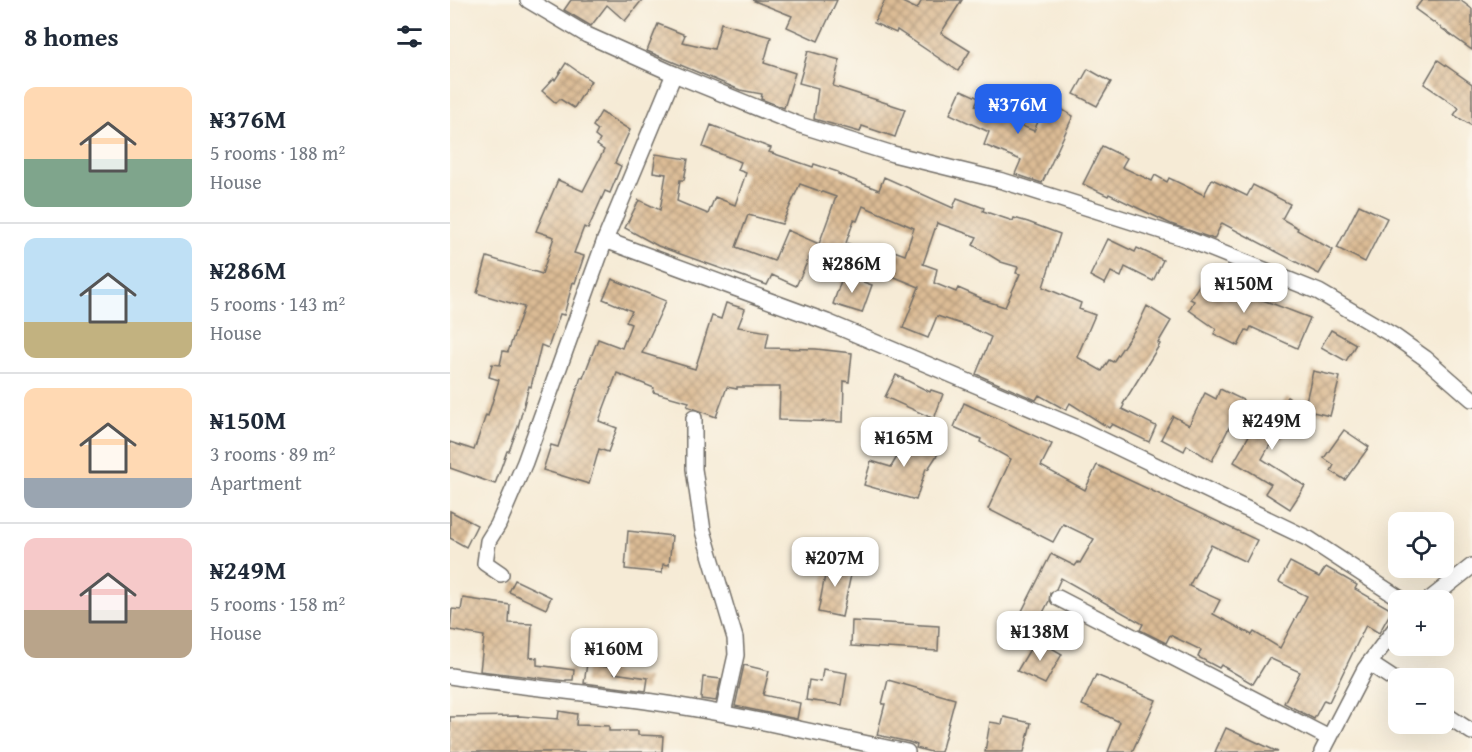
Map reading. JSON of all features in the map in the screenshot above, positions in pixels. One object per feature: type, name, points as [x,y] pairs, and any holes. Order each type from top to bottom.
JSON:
[{"type":"street","points":[[528,0],[587,35],[674,75],[797,124],[893,154],[1003,181],[1187,239],[1319,292],[1394,336],[1425,358],[1472,399]]},
{"type":"street","points":[[501,574],[485,563],[489,541],[525,462],[605,240],[674,75]]},
{"type":"street","points":[[605,240],[826,322],[1080,429],[1309,539],[1388,591]]},
{"type":"street","points":[[694,418],[694,470],[703,531],[735,638],[736,655],[723,713]]},
{"type":"street","points":[[1442,590],[1472,566]]},
{"type":"street","points":[[1058,598],[1329,738]]},
{"type":"street","points":[[1322,752],[1369,663],[1388,638]]},
{"type":"street","points":[[1369,663],[1388,675]]},
{"type":"street","points":[[450,676],[723,713],[907,752]]},
{"type":"street","points":[[1454,720],[1472,732]]},
{"type":"building","points":[[571,0],[642,0],[625,21],[607,5],[591,26],[564,10]]},
{"type":"building","points":[[752,0],[837,0],[818,41],[787,27],[792,16]]},
{"type":"building","points":[[885,0],[898,0],[917,9],[922,0],[962,0],[941,33],[970,51],[958,71],[897,30],[896,33],[874,23]]},
{"type":"building","points":[[1422,0],[1460,0],[1472,9],[1472,50],[1415,9]]},
{"type":"building","points":[[721,23],[771,37],[764,63],[795,73],[784,108],[761,99],[762,94],[740,90],[647,51],[658,24],[685,35],[682,42],[714,49]]},
{"type":"building","points":[[808,51],[840,60],[833,86],[905,109],[895,137],[862,126],[860,132],[814,119],[818,88],[799,83]]},
{"type":"building","points":[[1438,60],[1472,84],[1472,126],[1454,115],[1459,108],[1424,84]]},
{"type":"building","points":[[566,63],[591,81],[574,108],[560,99],[556,103],[542,91],[554,78],[555,80]]},
{"type":"building","points":[[1088,69],[1111,82],[1097,106],[1074,94]]},
{"type":"building","points":[[961,90],[979,98],[975,106],[1034,131],[1040,117],[1042,118],[1051,103],[1073,116],[1042,183],[1015,174],[1021,160],[984,145],[989,132],[950,114]]},
{"type":"building","points":[[601,112],[630,130],[615,163],[621,166],[610,193],[605,191],[588,229],[584,227],[574,253],[584,256],[575,283],[573,282],[564,315],[560,314],[548,348],[541,345],[518,427],[495,484],[450,468],[450,442],[474,450],[499,380],[489,377],[492,364],[500,365],[503,351],[508,352],[524,307],[477,293],[487,257],[542,274],[554,237],[536,231],[558,180],[583,191],[604,150],[597,145],[600,140],[595,136],[598,130],[593,126]]},
{"type":"building","points":[[711,125],[771,148],[769,152],[813,167],[814,164],[838,172],[838,174],[879,190],[884,177],[953,208],[957,198],[984,208],[983,211],[1013,221],[1014,218],[1028,222],[1060,234],[1043,287],[1081,303],[1079,309],[1095,315],[1077,357],[1102,371],[1109,360],[1113,362],[1138,325],[1147,306],[1171,321],[1122,409],[1156,426],[1149,442],[1112,424],[1109,428],[1070,403],[1066,410],[1039,395],[1036,400],[976,374],[991,337],[970,327],[937,316],[928,338],[903,328],[919,287],[885,273],[894,251],[905,255],[914,228],[863,206],[857,221],[854,220],[846,243],[852,245],[841,269],[810,256],[796,286],[772,275],[767,285],[658,246],[625,228],[639,200],[660,210],[666,174],[653,172],[656,154],[688,159],[684,180],[680,180],[677,201],[708,214],[715,197],[735,205],[746,173],[738,170],[741,162],[703,147]],"holes":[[[800,184],[836,197],[819,244],[787,230],[774,261],[736,247],[748,215],[782,224]],[[937,223],[977,237],[973,245],[1001,262],[1018,267],[1016,273],[1020,274],[1005,307],[980,299],[958,288],[956,292],[934,283],[937,269],[923,264]]]},
{"type":"building","points":[[1102,146],[1127,158],[1122,167],[1152,181],[1155,175],[1167,182],[1169,178],[1204,195],[1212,179],[1247,196],[1253,185],[1290,204],[1282,219],[1333,250],[1319,274],[1222,223],[1214,239],[1171,224],[1109,194],[1108,196],[1083,184]]},
{"type":"building","points":[[1359,205],[1387,218],[1365,262],[1337,248]]},
{"type":"building","points":[[1108,239],[1135,252],[1137,248],[1163,260],[1153,281],[1125,267],[1121,277],[1111,272],[1105,284],[1090,276]]},
{"type":"building","points":[[1208,272],[1234,289],[1310,318],[1297,348],[1251,327],[1249,331],[1246,330],[1238,346],[1214,334],[1216,329],[1189,310],[1194,301],[1190,299]]},
{"type":"building","points":[[843,275],[872,285],[862,313],[833,304]]},
{"type":"building","points":[[612,279],[666,301],[642,353],[695,369],[712,316],[721,319],[726,303],[745,309],[738,327],[769,332],[766,348],[816,349],[852,353],[849,382],[844,381],[843,422],[779,420],[780,387],[737,387],[737,389],[727,387],[716,417],[687,406],[689,402],[653,392],[654,388],[617,373],[599,421],[617,428],[608,452],[599,449],[589,484],[543,470],[551,445],[558,447],[581,377],[583,378],[598,339],[622,348],[631,324],[626,322],[632,311],[603,299]]},
{"type":"building","points":[[1331,330],[1356,344],[1346,361],[1321,347]]},
{"type":"building","points":[[1313,371],[1340,377],[1330,416],[1304,410]]},
{"type":"building","points":[[896,375],[930,392],[931,390],[943,394],[934,419],[885,397]]},
{"type":"building","points":[[1220,389],[1243,400],[1212,461],[1187,445],[1184,451],[1161,439],[1173,416],[1189,425],[1205,393],[1216,399]]},
{"type":"building","points":[[1287,397],[1303,407],[1281,440],[1275,436],[1262,459],[1305,486],[1290,509],[1265,493],[1271,484],[1234,462],[1268,402],[1279,408]]},
{"type":"building","points":[[964,403],[1052,444],[1041,466],[1085,490],[1097,465],[1257,540],[1246,562],[1211,545],[1189,586],[1220,600],[1213,614],[1252,635],[1254,632],[1280,648],[1307,596],[1279,582],[1290,562],[1319,577],[1326,567],[1357,585],[1355,589],[1388,608],[1388,617],[1379,633],[1366,625],[1329,702],[1324,700],[1314,719],[1284,703],[1300,672],[1269,658],[1253,684],[1221,665],[1219,668],[1198,657],[1201,650],[1170,635],[1166,643],[1140,630],[1143,624],[1061,578],[1056,589],[1050,593],[1049,601],[1033,632],[1016,623],[1051,554],[1075,566],[1078,562],[1080,563],[1094,539],[1063,524],[1053,542],[988,509],[1011,459],[980,442],[981,439],[954,427]]},
{"type":"building","points":[[914,428],[928,437],[926,443],[941,449],[928,469],[926,468],[916,500],[864,485],[871,461],[891,467]]},
{"type":"building","points":[[1344,430],[1369,447],[1345,480],[1331,471],[1334,465],[1324,458]]},
{"type":"building","points":[[450,511],[477,525],[466,547],[450,538]]},
{"type":"building","points":[[628,531],[672,536],[669,565],[663,564],[662,573],[625,569]]},
{"type":"building","points":[[828,560],[853,565],[842,617],[818,612]]},
{"type":"building","points":[[515,580],[551,597],[546,609],[509,592]]},
{"type":"building","points":[[463,598],[510,605],[509,623],[532,624],[530,657],[537,658],[537,665],[574,670],[573,680],[480,671],[484,636],[450,630],[452,609],[461,610]]},
{"type":"building","points":[[852,621],[939,626],[938,651],[851,646]]},
{"type":"building","points":[[1036,639],[1062,654],[1045,684],[1017,671]]},
{"type":"building","points":[[587,664],[614,668],[614,673],[648,678],[646,691],[584,683]]},
{"type":"building","points":[[744,665],[769,671],[763,695],[800,703],[797,719],[735,706]]},
{"type":"building","points":[[823,669],[847,673],[842,705],[806,700],[809,680],[821,682]]},
{"type":"building","points":[[1096,675],[1156,700],[1132,752],[1108,752],[1120,722],[1082,705]]},
{"type":"building","points":[[703,677],[721,679],[716,701],[701,699]]},
{"type":"building","points":[[888,680],[955,699],[941,752],[931,752],[916,748],[917,745],[909,742],[877,735]]},
{"type":"building","points":[[559,711],[577,714],[576,725],[609,726],[609,731],[638,731],[638,735],[663,736],[662,752],[450,752],[450,717],[519,716],[558,719]]},
{"type":"building","points":[[1004,717],[1031,723],[1024,752],[985,752],[990,722],[1002,724]]},
{"type":"building","points":[[1226,728],[1278,752],[1215,752]]}]
